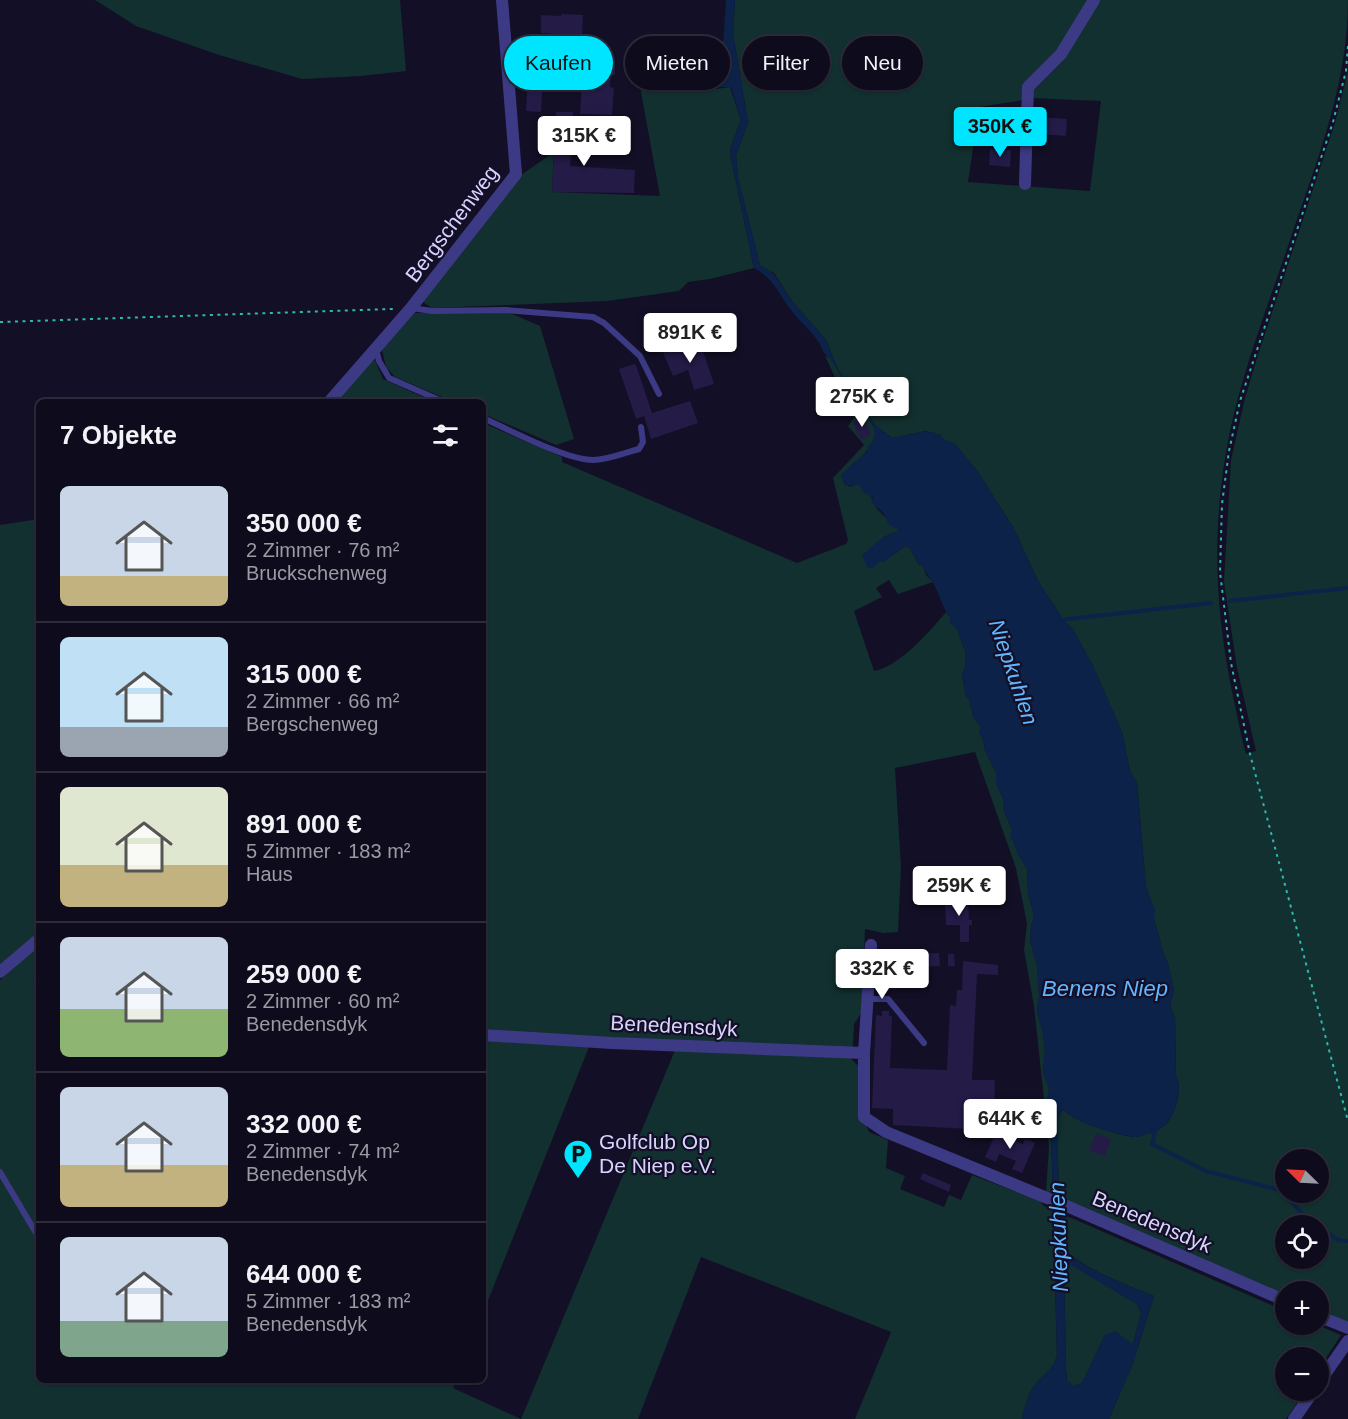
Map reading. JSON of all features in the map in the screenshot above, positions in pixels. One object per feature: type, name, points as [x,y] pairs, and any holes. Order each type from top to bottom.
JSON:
[{"type":"street","name":"Bergschenweg","points":[[332,399],[411,308],[516,174],[502,0]]},
{"type":"street","points":[[1025,184],[1028,87],[1062,54],[1094,0]]},
{"type":"street","points":[[0,972],[36,942]]},
{"type":"street","name":"Benedensdyk","points":[[871,945],[864,1053],[864,1117],[886,1132],[1069,1207],[1275,1296]]},
{"type":"street","name":"Benedensdyk","points":[[486,1035],[612,1044],[864,1053]]},
{"type":"street","points":[[1329,1320],[1348,1328]]},
{"type":"street","points":[[1329,1368],[1348,1341]]},
{"type":"street","points":[[1294,1419],[1306,1401]]},
{"type":"lane","points":[[411,308],[432,311],[506,310],[593,317],[604,323],[640,356],[659,394]]},
{"type":"lane","points":[[376,348],[379,361],[389,378],[437,399]]},
{"type":"lane","points":[[486,419],[563,453],[580,459],[595,460],[639,449],[643,442],[641,427]]},
{"type":"lane","points":[[867,999],[888,999],[924,1043]]},
{"type":"lane","points":[[0,1172],[36,1233]]},
{"type":"path","points":[[1348,46],[1346,71],[1333,122],[1240,400],[1222,504],[1220,572],[1231,663],[1250,754],[1348,1121]]},
{"type":"path","points":[[0,322],[411,308]]},
{"type":"green space","points":[[95,0],[400,0],[406,71],[302,79],[216,54],[136,26]]},
{"type":"green space","points":[[735,0],[1090,0],[1071,33],[1052,59],[1028,83],[1024,100],[979,107],[968,182],[1090,191],[1101,101],[1030,98],[1030,89],[1051,72],[1065,56],[1099,0],[1348,0],[1343,59],[1331,116],[1236,405],[1224,466],[1217,566],[1227,666],[1246,754],[1256,751],[1237,668],[1224,582],[1231,460],[1245,398],[1335,123],[1348,71],[1348,1323],[1329,1314],[1329,1281],[1275,1281],[1275,1292],[1059,1197],[1057,1121],[1062,1111],[1098,1128],[1137,1137],[1152,1134],[1166,1124],[1178,1100],[1175,1019],[1170,1004],[1174,991],[1146,887],[1137,782],[1130,771],[1122,732],[1093,666],[1072,628],[1064,621],[1038,581],[1014,529],[978,472],[956,445],[943,439],[940,435],[926,431],[892,438],[875,425],[838,369],[826,340],[792,301],[774,273],[760,266],[738,178],[736,156],[748,122],[743,90],[830,90],[830,36],[742,36],[742,87],[733,34]]},
{"type":"green space","points":[[730,87],[741,120],[730,149],[731,158],[754,268],[688,282],[679,291],[607,301],[432,308],[423,302],[521,175],[554,152],[552,192],[660,196],[641,90],[730,90]]},
{"type":"green space","points":[[415,313],[510,313],[540,326],[574,439],[556,445],[486,415],[486,399],[447,399],[395,377],[386,367],[382,350]]},
{"type":"green space","points":[[825,356],[830,358],[874,427],[876,434],[863,456],[841,476],[845,484],[850,487],[857,484],[867,491],[878,509],[898,529],[897,532],[884,537],[863,554],[883,562],[905,546],[910,548],[918,564],[923,566],[926,575],[933,582],[898,594],[889,580],[876,588],[882,597],[854,611],[874,671],[904,656],[946,612],[950,617],[950,622],[957,629],[965,651],[966,664],[962,675],[966,697],[969,698],[973,716],[980,726],[985,750],[996,772],[996,783],[1003,798],[1003,809],[1012,829],[1011,835],[1027,869],[1028,894],[1034,915],[1030,941],[1037,964],[1039,996],[1037,1012],[1045,1051],[1043,1072],[1049,1088],[1047,1103],[1053,1195],[1046,1192],[1049,1146],[1034,1006],[1024,950],[1027,924],[1016,868],[975,752],[895,768],[901,867],[898,932],[883,933],[865,929],[862,1012],[854,1024],[852,1060],[859,1066],[860,1107],[869,1132],[888,1140],[886,1168],[905,1176],[900,1189],[944,1207],[949,1195],[961,1200],[972,1175],[1040,1201],[1044,1206],[1053,1210],[1057,1355],[1050,1369],[1032,1390],[1022,1419],[855,1419],[891,1332],[701,1257],[638,1419],[521,1419],[676,1048],[589,1047],[486,1305],[486,424],[562,457],[562,462],[797,563],[846,544],[848,540],[833,478],[864,445],[848,426],[854,418]]},
{"type":"green space","points":[[374,358],[383,379],[427,399],[338,399]]},
{"type":"green space","points":[[36,519],[36,935],[0,965],[0,525]]},
{"type":"green space","points":[[36,948],[36,1383],[455,1383],[453,1388],[521,1419],[0,1419],[0,980]]},
{"type":"green space","points":[[1060,1213],[1275,1307],[1275,1335],[1329,1335],[1329,1330],[1341,1335],[1329,1354],[1329,1347],[1275,1347],[1275,1401],[1298,1401],[1286,1419],[1109,1419],[1133,1363],[1154,1296],[1094,1270],[1062,1248]]},
{"type":"green space","points":[[1064,1260],[1137,1304],[1141,1313],[1133,1344],[1105,1335],[1082,1383],[1074,1386],[1067,1381],[1066,1369]]},
{"type":"water","name":"Benens Niep","points":[[726,0],[735,0],[733,34],[748,122],[736,156],[738,178],[760,265],[773,273],[792,301],[826,340],[838,369],[875,425],[892,438],[927,431],[940,435],[943,439],[956,445],[978,472],[1014,529],[1038,581],[1064,621],[1072,628],[1093,666],[1122,732],[1130,771],[1137,782],[1146,887],[1155,910],[1154,919],[1174,991],[1170,1004],[1175,1019],[1178,1100],[1166,1124],[1152,1134],[1137,1137],[1098,1128],[1062,1111],[1057,1121],[1059,1197],[1053,1195],[1047,1103],[1049,1088],[1043,1072],[1045,1051],[1037,1012],[1039,996],[1037,965],[1030,941],[1034,915],[1028,894],[1027,869],[1010,835],[1012,829],[1003,809],[1003,798],[996,783],[996,772],[985,750],[979,733],[980,726],[973,716],[969,698],[966,697],[962,675],[966,664],[965,651],[957,629],[950,622],[950,617],[935,587],[923,566],[918,564],[910,548],[905,546],[873,568],[868,568],[862,556],[878,542],[897,532],[898,529],[889,525],[884,514],[871,502],[873,498],[863,492],[860,485],[847,486],[841,476],[867,452],[875,438],[874,427],[810,331],[794,314],[772,282],[754,268],[731,158],[730,149],[741,120],[730,87],[730,36],[724,36]]},
{"type":"water","name":"Niepkuhlen","points":[[1053,1210],[1060,1213],[1062,1248],[1093,1270],[1154,1296],[1133,1363],[1109,1419],[1022,1419],[1032,1390],[1050,1369],[1057,1355]],"holes":[[[1064,1261],[1137,1304],[1141,1313],[1133,1344],[1115,1331],[1105,1335],[1082,1383],[1074,1386],[1067,1381]]]},
{"type":"building","points":[[561,14],[583,15],[582,36],[541,33],[541,15],[561,16]]},
{"type":"building","points":[[613,62],[615,62],[615,75],[613,75]]},
{"type":"building","points":[[614,88],[612,115],[580,114],[581,90],[613,90]]},
{"type":"building","points":[[527,90],[542,90],[541,112],[526,111]]},
{"type":"building","points":[[556,112],[573,112],[570,166],[635,170],[634,193],[552,192]]},
{"type":"building","points":[[1039,117],[1067,119],[1066,136],[1038,134]]},
{"type":"building","points":[[990,149],[1011,150],[1010,167],[989,165]]},
{"type":"building","points":[[700,342],[714,384],[694,390],[688,370],[673,376],[662,350],[679,343],[681,348]]},
{"type":"building","points":[[634,364],[652,413],[690,401],[698,423],[651,439],[644,416],[636,419],[619,369]]},
{"type":"building","points":[[863,417],[871,435],[861,440],[853,422]]},
{"type":"building","points":[[968,900],[969,920],[972,920],[972,925],[969,925],[969,942],[960,942],[960,925],[946,925],[945,901]]},
{"type":"building","points":[[939,953],[940,966],[913,967],[913,954]]},
{"type":"building","points":[[948,954],[954,954],[955,966],[948,966]]},
{"type":"building","points":[[963,961],[998,965],[998,975],[977,974],[972,1080],[995,1080],[994,1113],[970,1113],[970,1129],[893,1125],[893,1109],[872,1108],[876,1015],[882,1016],[882,1011],[889,1011],[889,1016],[892,1016],[890,1068],[947,1070],[950,1005],[956,1006],[957,990],[962,990]]},
{"type":"building","points":[[998,1128],[1009,1132],[1006,1138],[1023,1144],[1025,1139],[1035,1143],[1022,1173],[1012,1169],[1016,1161],[999,1154],[996,1162],[985,1157]]},
{"type":"building","points":[[1096,1133],[1111,1139],[1105,1156],[1089,1151]]},
{"type":"building","points":[[923,1173],[951,1185],[949,1192],[920,1179]]},
{"type":"waterway","points":[[1230,601],[1348,588]]},
{"type":"waterway","points":[[1060,620],[1211,603]]},
{"type":"waterway","points":[[1152,1130],[1155,1132],[1152,1144],[1206,1171],[1280,1190],[1303,1215]]},
{"type":"waterway","points":[[1329,1234],[1338,1240],[1348,1241]]},
{"type":"place","name":"Golfclub Op De Niep e.V.","points":[[578,1180]]}]
